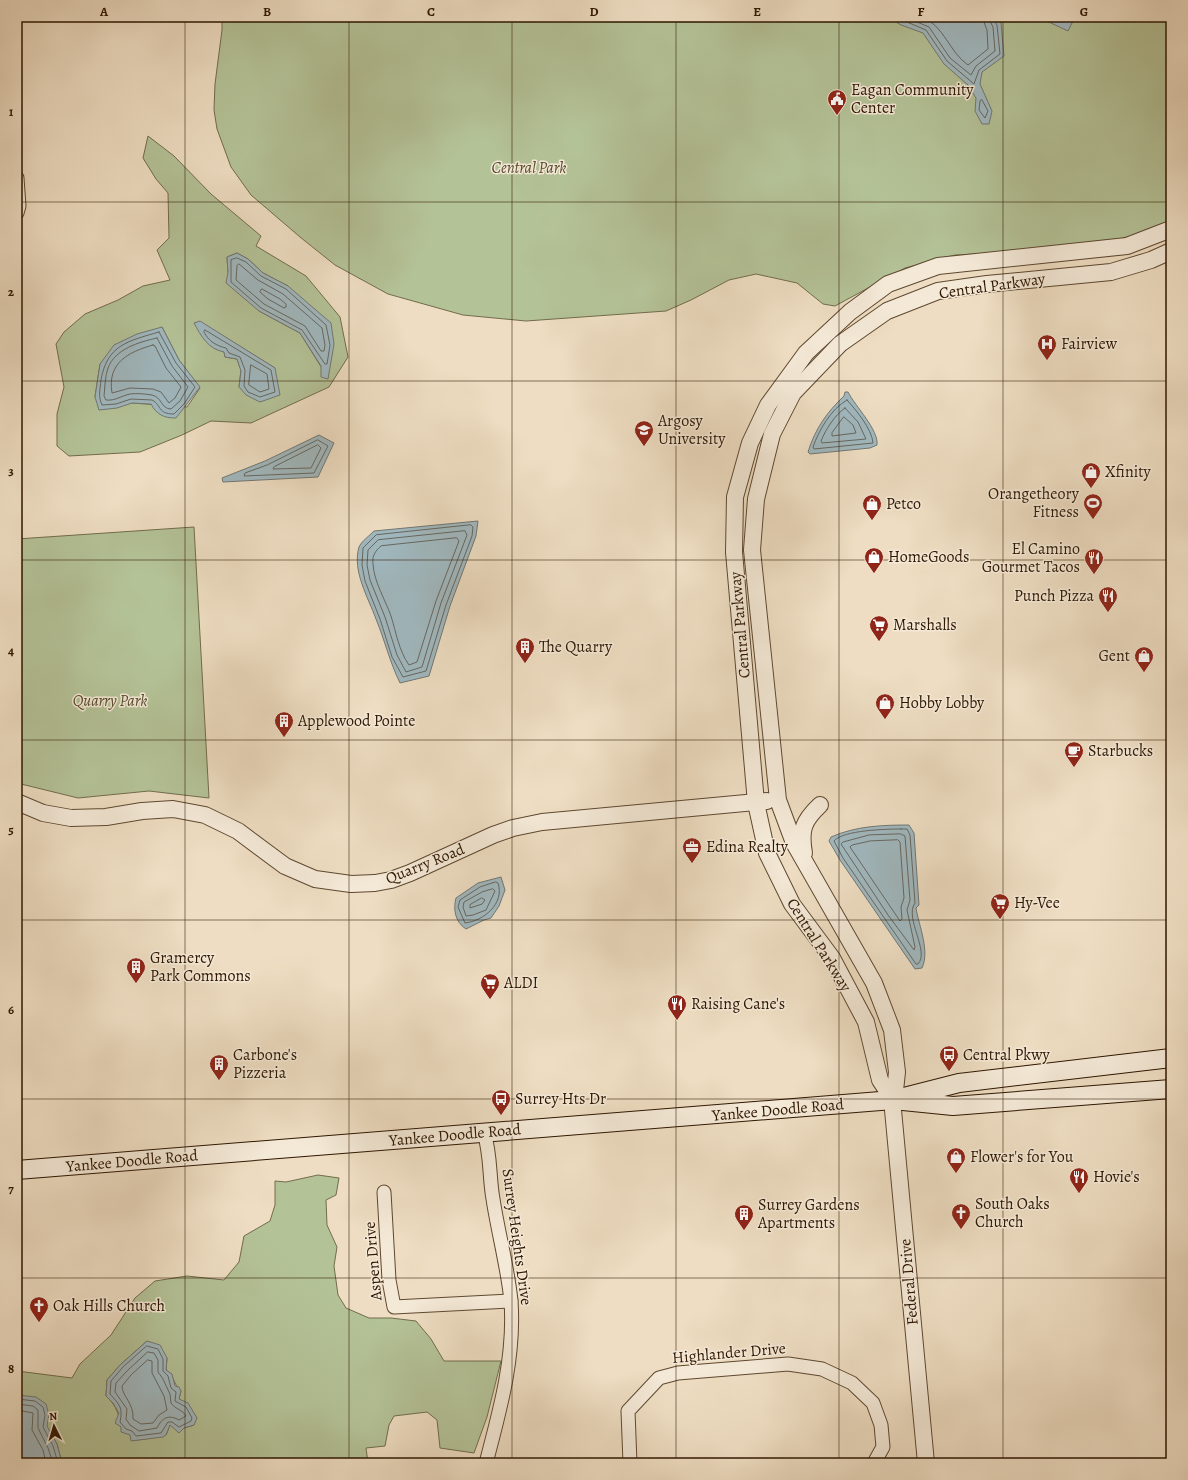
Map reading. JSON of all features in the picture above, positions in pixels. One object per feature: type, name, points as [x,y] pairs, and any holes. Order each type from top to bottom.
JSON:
[{"type":"main road","name":"Yankee Doodle Road","points":[[17,1170],[893,1100],[959,1083],[1171,1058]]},
{"type":"main road","name":"Yankee Doodle Road","points":[[893,1100],[953,1106],[1171,1089]]},
{"type":"street","points":[[17,178],[19,206],[17,213]]},
{"type":"street","name":"Central Parkway","points":[[893,1100],[880,1080],[866,1022],[832,958],[792,904],[767,853],[756,803],[734,552],[735,497],[750,442],[768,405],[806,353],[850,312],[888,284],[938,266],[1127,246],[1171,229]]},
{"type":"street","name":"Central Parkway","points":[[893,1100],[897,1072],[892,1030],[874,983],[794,843],[778,800],[752,550],[756,499],[772,434],[794,393],[840,344],[887,311],[938,291],[987,284],[1111,272],[1151,260],[1171,252]]},
{"type":"street","name":"Quarry Road","points":[[17,802],[43,813],[71,818],[106,817],[142,811],[173,809],[205,816],[238,831],[285,866],[315,879],[351,884],[375,883],[410,873],[493,835],[513,828],[542,822],[778,800]]},
{"type":"street","points":[[806,864],[802,830],[813,812],[820,805]]},
{"type":"street","name":"Federal Drive","points":[[893,1100],[926,1463]]},
{"type":"street","name":"Surrey Heights Drive","points":[[484,1133],[487,1142],[492,1191],[511,1301],[510,1351],[508,1367],[503,1397],[486,1463]]},
{"type":"street","name":"Aspen Drive","points":[[384,1192],[389,1280],[394,1307],[511,1301]]},
{"type":"street","name":"Highlander Drive","points":[[630,1463],[628,1411],[659,1378],[678,1373],[788,1364],[822,1370],[838,1375],[852,1383],[873,1403],[881,1425],[883,1447],[874,1463]]},
{"type":"green space","name":"Central Park","points":[[222,17],[1171,17],[1171,221],[1153,230],[1105,243],[1038,251],[955,255],[905,268],[835,306],[823,304],[797,283],[756,274],[729,280],[666,311],[526,321],[463,315],[388,294],[335,265],[251,195],[231,167],[217,129],[214,110],[215,84],[222,30]]},
{"type":"green space","points":[[148,136],[174,156],[211,194],[261,236],[256,246],[306,276],[340,317],[348,357],[329,387],[251,423],[211,421],[182,435],[140,452],[69,456],[57,446],[57,414],[64,387],[56,344],[64,332],[85,314],[118,300],[143,286],[170,280],[157,250],[169,238],[168,193],[156,179],[143,158]],"holes":[[[237,253],[248,259],[263,273],[288,286],[328,378],[300,333],[259,311],[228,272],[227,257]],[[200,322],[275,368],[239,387],[241,370],[237,359],[225,357],[224,352],[195,323]],[[162,327],[179,360],[200,388],[187,407],[132,403],[95,397],[100,364]]]},
{"type":"green space","name":"Quarry Park","points":[[194,527],[209,798],[149,791],[78,798],[17,783],[17,539]]},
{"type":"green space","points":[[318,1175],[339,1178],[336,1195],[326,1200],[327,1225],[337,1247],[334,1266],[338,1295],[346,1308],[369,1318],[391,1318],[416,1321],[431,1339],[444,1361],[501,1361],[487,1417],[474,1453],[440,1448],[437,1420],[427,1412],[394,1416],[389,1425],[385,1446],[366,1448],[368,1463],[62,1463],[57,1444],[46,1426],[49,1415],[24,1396],[17,1395],[17,1371],[72,1378],[80,1364],[111,1335],[135,1298],[155,1281],[187,1276],[224,1280],[239,1262],[244,1236],[270,1221],[275,1205],[275,1181],[286,1182]],"holes":[[[147,1341],[167,1358],[166,1370],[171,1374],[176,1385],[181,1391],[179,1399],[194,1425],[184,1428],[170,1425],[166,1435],[138,1440],[121,1427],[116,1410],[106,1396],[107,1380],[120,1365]]]},
{"type":"water","points":[[888,17],[996,17],[1001,23],[1004,56],[982,72],[980,84],[992,111],[989,124],[982,124],[975,111],[976,98],[968,85],[944,64],[923,33],[901,25]]},
{"type":"water","points":[[1038,17],[1075,17],[1068,31]]},
{"type":"water","points":[[237,253],[248,259],[263,273],[288,286],[331,323],[334,344],[328,379],[321,377],[321,366],[300,333],[259,311],[226,283],[228,272],[227,257]]},
{"type":"water","points":[[200,321],[275,368],[280,395],[260,402],[246,395],[239,387],[241,371],[237,359],[225,357],[224,352],[209,345],[199,333],[194,323]]},
{"type":"water","points":[[162,327],[179,360],[200,387],[176,418],[161,415],[151,404],[132,403],[117,408],[99,410],[95,397],[100,364],[114,345],[137,334]]},
{"type":"water","points":[[845,392],[848,392],[871,425],[877,439],[877,445],[870,448],[810,454],[808,452],[818,428],[832,408],[844,396]]},
{"type":"water","points":[[319,435],[334,443],[318,477],[223,482],[222,478],[265,461]]},
{"type":"water","points":[[478,521],[476,536],[450,606],[429,676],[400,683],[359,575],[357,556],[359,547],[374,531]]},
{"type":"water","points":[[909,825],[914,833],[919,905],[916,908],[925,954],[922,968],[915,969],[840,860],[829,841],[831,837],[840,833],[860,828]]},
{"type":"water","points":[[501,877],[505,890],[499,906],[491,918],[466,929],[457,919],[455,911],[456,898],[478,883]]},
{"type":"water","points":[[147,1341],[160,1345],[167,1358],[166,1370],[172,1374],[175,1386],[179,1387],[181,1391],[179,1399],[188,1403],[197,1418],[194,1425],[184,1428],[179,1433],[170,1425],[166,1435],[163,1437],[131,1441],[130,1435],[121,1432],[121,1427],[115,1423],[119,1413],[113,1403],[106,1396],[107,1380],[120,1365]]},
{"type":"water","points":[[17,1395],[36,1397],[46,1404],[49,1415],[47,1426],[57,1444],[62,1463],[17,1463]]},
{"type":"place","name":"Eagan Community Center","points":[[837,116]]},
{"type":"place","name":"Fairview","points":[[1047,361]]},
{"type":"place","name":"Argosy University","points":[[644,447]]},
{"type":"place","name":"Xfinity","points":[[1091,489]]},
{"type":"place","name":"Orangetheory Fitness","points":[[1093,520]]},
{"type":"place","name":"Petco","points":[[872,521]]},
{"type":"place","name":"HomeGoods","points":[[874,574]]},
{"type":"place","name":"El Camino Gourmet Tacos","points":[[1094,575]]},
{"type":"place","name":"Punch Pizza","points":[[1108,613]]},
{"type":"place","name":"Marshalls","points":[[879,642]]},
{"type":"place","name":"The Quarry","points":[[525,664]]},
{"type":"place","name":"Gent","points":[[1144,673]]},
{"type":"place","name":"Hobby Lobby","points":[[885,720]]},
{"type":"place","name":"Applewood Pointe","points":[[284,738]]},
{"type":"place","name":"Starbucks","points":[[1074,768]]},
{"type":"place","name":"Edina Realty","points":[[692,864]]},
{"type":"place","name":"Hy-Vee","points":[[1000,920]]},
{"type":"place","name":"Gramercy Park Commons","points":[[136,984]]},
{"type":"place","name":"ALDI","points":[[490,1000]]},
{"type":"place","name":"Raising Cane's","points":[[677,1021]]},
{"type":"place","name":"Central Pkwy","points":[[949,1072]]},
{"type":"place","name":"Carbone's Pizzeria","points":[[219,1081]]},
{"type":"place","name":"Surrey Hts Dr","points":[[501,1116]]},
{"type":"place","name":"Flower's for You","points":[[956,1174]]},
{"type":"place","name":"Hovie's","points":[[1079,1194]]},
{"type":"place","name":"South Oaks Church","points":[[961,1230]]},
{"type":"place","name":"Surrey Gardens Apartments","points":[[744,1231]]},
{"type":"place","name":"Oak Hills Church","points":[[39,1323]]}]
